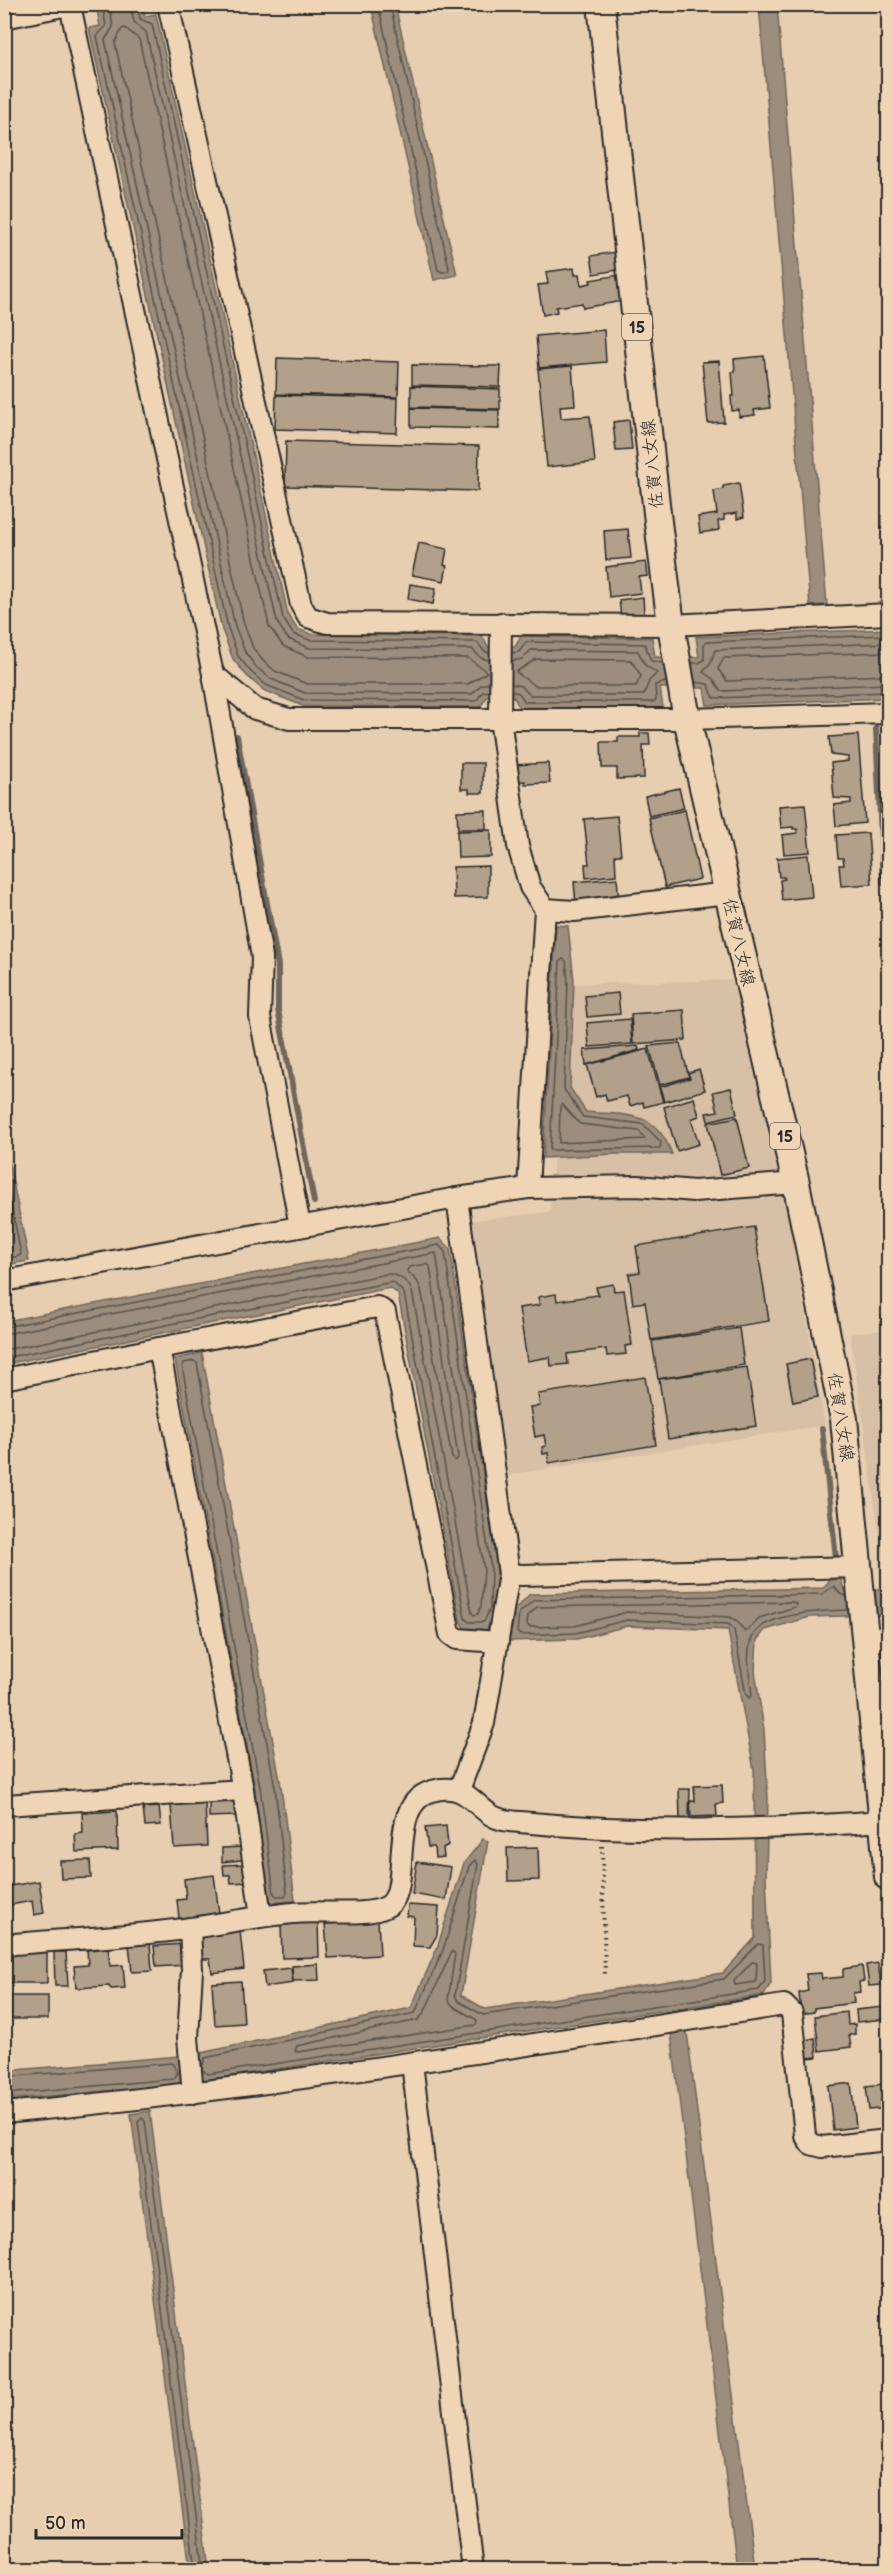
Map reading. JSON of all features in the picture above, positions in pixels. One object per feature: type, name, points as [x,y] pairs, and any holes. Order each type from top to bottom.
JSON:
[{"type":"main road","name":"佐賀八女線","points":[[601,4],[675,650],[687,719],[796,1183],[844,1419],[860,1575],[873,1632],[888,1877]]},
{"type":"street","points":[[168,4],[301,605],[308,617],[327,622],[671,625],[888,614]]},
{"type":"street","points":[[4,18],[71,5],[213,674],[262,957],[260,1017],[300,1226]]},
{"type":"street","points":[[501,623],[500,719],[518,846],[530,887],[545,909],[528,1188]]},
{"type":"street","points":[[213,674],[255,709],[289,719],[687,719],[888,713]]},
{"type":"street","points":[[545,909],[574,911],[728,893]]},
{"type":"street","points":[[4,1281],[457,1198],[528,1188],[638,1186],[694,1191],[796,1183]]},
{"type":"street","points":[[457,1198],[509,1574],[484,1723],[459,1790]]},
{"type":"street","points":[[4,1379],[377,1308],[385,1312],[450,1634],[457,1639],[498,1642]]},
{"type":"street","points":[[159,1348],[243,1790],[261,1916]]},
{"type":"street","points":[[509,1574],[860,1575]]},
{"type":"street","points":[[4,1945],[190,1928],[297,1912],[375,1911],[389,1906],[397,1894],[405,1826],[412,1803],[428,1792],[439,1789],[459,1790],[492,1815],[504,1821],[602,1828],[699,1831],[772,1829],[884,1821]]},
{"type":"street","points":[[4,1805],[243,1790]]},
{"type":"street","points":[[190,1928],[192,1970],[188,2038],[192,2079]]},
{"type":"street","points":[[4,2113],[127,2102],[192,2079],[412,2062],[784,2005],[792,2013],[805,2135],[811,2144],[822,2147],[888,2140]]},
{"type":"street","points":[[412,2062],[472,2570]]},
{"type":"path","points":[[602,1828],[605,1977]]},
{"type":"shaded area","points":[[732,980],[778,1158],[825,1425],[503,1476],[467,1221],[550,1212],[565,984]]},
{"type":"shaded area","points":[[888,1330],[888,1572],[885,1573],[850,1333]]},
{"type":"water","points":[[96,5],[143,5],[145,16],[156,14],[288,615],[297,629],[311,634],[482,636],[488,647],[515,647],[521,636],[652,638],[655,657],[699,657],[696,637],[888,629],[888,698],[707,705],[704,688],[660,688],[663,708],[519,708],[514,697],[487,697],[480,707],[303,706],[263,690],[247,676],[233,659],[222,630],[89,28],[100,26]]},
{"type":"water","points":[[371,5],[395,5],[457,275],[434,280]]},
{"type":"water","points":[[759,5],[777,5],[827,605],[810,606]]},
{"type":"water","points":[[556,925],[568,926],[574,980],[570,1088],[586,1112],[627,1115],[648,1122],[665,1139],[672,1154],[543,1158]]},
{"type":"water","points":[[4,1138],[29,1261],[5,1265],[4,1265]]},
{"type":"water","points":[[440,1238],[450,1248],[497,1570],[495,1603],[517,1607],[530,1594],[823,1588],[830,1580],[841,1579],[844,1590],[878,1589],[888,1584],[888,1620],[881,1615],[810,1617],[765,1630],[757,1640],[755,1671],[764,1730],[768,1798],[766,1876],[771,1983],[764,1995],[205,2080],[197,2074],[183,2077],[178,2085],[5,2100],[4,2071],[179,2056],[182,2069],[196,2054],[411,2008],[437,1948],[464,1863],[483,1839],[488,1841],[461,1995],[485,2009],[723,1973],[755,1938],[754,1770],[728,1630],[627,1626],[577,1639],[509,1641],[514,1618],[493,1613],[487,1630],[464,1628],[460,1620],[398,1294],[390,1288],[5,1364],[5,1321]]},
{"type":"water","points":[[202,1353],[281,1786],[295,1901],[269,1903],[255,1789],[175,1359]]},
{"type":"water","points":[[687,2032],[755,2569],[737,2569],[671,2033]]},
{"type":"water","points":[[150,2111],[209,2569],[190,2569],[131,2114]]},
{"type":"building","points":[[615,252],[618,270],[594,274],[591,256]]},
{"type":"building","points":[[574,268],[575,275],[579,274],[581,285],[591,283],[590,280],[619,275],[623,301],[583,308],[582,303],[556,307],[557,312],[543,315],[538,285],[548,284],[546,272]]},
{"type":"building","points":[[604,330],[606,362],[539,368],[536,336]]},
{"type":"building","points":[[764,356],[770,408],[754,410],[755,415],[739,417],[739,410],[732,411],[734,359]]},
{"type":"building","points":[[277,358],[399,362],[398,397],[276,394]]},
{"type":"building","points":[[719,361],[724,422],[708,423],[702,362]]},
{"type":"building","points":[[412,365],[501,366],[500,387],[412,385]]},
{"type":"building","points":[[572,366],[575,405],[560,406],[561,418],[590,416],[595,462],[547,467],[538,369]]},
{"type":"building","points":[[411,386],[500,389],[500,409],[411,407]]},
{"type":"building","points":[[276,395],[398,398],[397,433],[275,429]]},
{"type":"building","points":[[411,408],[499,410],[499,429],[411,427]]},
{"type":"building","points":[[629,420],[632,450],[616,451],[613,422]]},
{"type":"building","points":[[286,441],[479,446],[478,491],[285,486]]},
{"type":"building","points":[[739,483],[744,517],[737,519],[737,513],[724,515],[724,520],[718,521],[719,530],[700,533],[698,517],[717,514],[714,491],[723,489],[723,486]]},
{"type":"building","points":[[628,529],[631,558],[606,560],[604,531]]},
{"type":"building","points":[[419,543],[447,549],[444,581],[412,575]]},
{"type":"building","points":[[646,562],[648,576],[639,577],[641,593],[609,597],[606,567]]},
{"type":"building","points":[[410,584],[436,588],[433,604],[408,599]]},
{"type":"building","points":[[643,597],[644,614],[621,617],[619,600]]},
{"type":"building","points":[[640,733],[649,733],[650,745],[643,745],[644,778],[617,779],[617,768],[602,768],[601,742],[618,742],[618,737],[640,737]]},
{"type":"building","points":[[858,735],[865,823],[836,826],[834,805],[851,803],[851,799],[834,798],[831,763],[848,761],[848,757],[831,755],[829,737]]},
{"type":"building","points":[[461,763],[483,763],[483,793],[469,793],[469,789],[461,789]]},
{"type":"building","points":[[548,763],[550,783],[515,782],[514,765]]},
{"type":"building","points":[[679,788],[684,808],[649,816],[645,796]]},
{"type":"building","points":[[805,804],[810,852],[784,854],[782,835],[797,833],[797,829],[781,828],[779,806]]},
{"type":"building","points":[[486,810],[486,829],[458,829],[457,811]]},
{"type":"building","points":[[685,810],[700,879],[665,887],[649,818]]},
{"type":"building","points":[[617,816],[621,855],[615,855],[616,875],[586,878],[585,864],[589,864],[584,819]]},
{"type":"building","points":[[491,830],[491,857],[458,858],[457,831]]},
{"type":"building","points":[[868,833],[872,884],[841,886],[839,865],[844,865],[843,858],[838,858],[836,835]]},
{"type":"building","points":[[808,855],[812,897],[782,900],[780,880],[785,879],[779,877],[777,858]]},
{"type":"building","points":[[488,866],[488,897],[454,898],[453,867]]},
{"type":"building","points":[[617,878],[619,902],[576,904],[574,882]]},
{"type":"building","points":[[618,993],[620,1014],[587,1017],[585,996]]},
{"type":"building","points":[[684,1010],[686,1040],[633,1044],[631,1014]]},
{"type":"building","points":[[630,1019],[632,1044],[589,1047],[587,1023]]},
{"type":"building","points":[[680,1043],[689,1077],[660,1085],[649,1046]]},
{"type":"building","points":[[638,1046],[639,1050],[586,1065],[584,1050]]},
{"type":"building","points":[[648,1049],[663,1102],[644,1107],[643,1102],[630,1106],[627,1096],[607,1101],[605,1094],[596,1097],[587,1065]]},
{"type":"building","points":[[699,1069],[705,1090],[664,1102],[660,1087],[690,1078],[688,1073]]},
{"type":"building","points":[[731,1088],[737,1114],[708,1121],[706,1113],[718,1111],[713,1092]]},
{"type":"building","points":[[694,1098],[699,1116],[691,1119],[699,1144],[677,1151],[664,1107]]},
{"type":"building","points":[[737,1117],[749,1168],[720,1175],[708,1123]]},
{"type":"building","points":[[754,1227],[769,1321],[651,1340],[645,1302],[633,1304],[629,1274],[640,1272],[636,1246]]},
{"type":"building","points":[[613,1284],[614,1291],[624,1290],[632,1345],[625,1346],[626,1354],[607,1356],[606,1349],[567,1354],[568,1364],[551,1366],[550,1357],[527,1361],[519,1308],[540,1305],[538,1297],[556,1294],[557,1301],[598,1295],[596,1287]]},
{"type":"building","points":[[739,1328],[744,1365],[658,1379],[652,1341]]},
{"type":"building","points":[[810,1359],[818,1397],[793,1402],[786,1364]]},
{"type":"building","points":[[747,1367],[756,1426],[668,1439],[659,1379]]},
{"type":"building","points":[[645,1377],[656,1445],[549,1463],[548,1453],[543,1454],[542,1447],[546,1446],[544,1435],[535,1437],[530,1407],[540,1406],[538,1394]]},
{"type":"building","points":[[722,1785],[723,1803],[716,1804],[717,1816],[691,1817],[690,1801],[695,1801],[694,1786]]},
{"type":"building","points":[[679,1789],[690,1789],[689,1819],[680,1819]]},
{"type":"building","points":[[236,1801],[237,1816],[209,1817],[209,1802]]},
{"type":"building","points":[[205,1803],[207,1846],[174,1848],[171,1805]]},
{"type":"building","points":[[159,1807],[161,1825],[145,1826],[143,1808]]},
{"type":"building","points":[[117,1811],[118,1850],[76,1852],[75,1834],[83,1833],[82,1813]]},
{"type":"building","points":[[446,1826],[448,1845],[443,1848],[444,1857],[435,1858],[434,1847],[428,1847],[425,1828]]},
{"type":"building","points":[[242,1847],[242,1860],[222,1862],[222,1848]]},
{"type":"building","points":[[538,1847],[539,1880],[508,1881],[507,1848]]},
{"type":"building","points":[[90,1860],[91,1878],[61,1879],[60,1861]]},
{"type":"building","points":[[417,1862],[451,1867],[446,1900],[412,1894]]},
{"type":"building","points":[[247,1864],[248,1882],[231,1883],[230,1875],[224,1875],[223,1865]]},
{"type":"building","points":[[214,1875],[219,1913],[179,1919],[177,1900],[186,1899],[184,1879]]},
{"type":"building","points":[[39,1881],[44,1913],[34,1915],[32,1901],[4,1906],[4,1887]]},
{"type":"building","points":[[408,1905],[439,1907],[437,1935],[430,1947],[413,1946],[414,1917],[407,1916]]},
{"type":"building","points":[[378,1920],[380,1955],[328,1958],[325,1924]]},
{"type":"building","points":[[318,1922],[319,1957],[282,1958],[281,1923]]},
{"type":"building","points":[[240,1931],[244,1969],[212,1973],[210,1959],[203,1959],[200,1936]]},
{"type":"building","points":[[150,1943],[152,1971],[132,1972],[129,1944]]},
{"type":"building","points":[[184,1944],[185,1965],[156,1967],[154,1946]]},
{"type":"building","points":[[108,1947],[110,1966],[123,1965],[125,1988],[111,1989],[109,1986],[76,1988],[74,1966],[88,1965],[87,1948]]},
{"type":"building","points":[[8,1951],[47,1951],[47,1983],[8,1983]]},
{"type":"building","points":[[54,1952],[66,1952],[68,1986],[55,1986]]},
{"type":"building","points":[[878,1963],[881,1985],[869,1986],[866,1965]]},
{"type":"building","points":[[318,1964],[319,1980],[293,1981],[292,1966]]},
{"type":"building","points":[[862,1966],[864,1981],[859,1982],[860,1992],[853,1993],[854,2003],[814,2008],[814,2012],[801,2014],[799,1993],[808,1991],[806,1974],[821,1973],[822,1979],[843,1977],[843,1969]]},
{"type":"building","points":[[291,1968],[293,1983],[265,1987],[263,1971]]},
{"type":"building","points":[[241,1981],[244,2023],[215,2025],[212,1983]]},
{"type":"building","points":[[10,1996],[48,1996],[48,2019],[10,2019]]},
{"type":"building","points":[[883,2007],[884,2019],[857,2022],[856,2010]]},
{"type":"building","points":[[847,2012],[848,2025],[855,2024],[855,2034],[849,2035],[851,2047],[819,2051],[815,2016]]},
{"type":"building","points":[[815,2038],[817,2057],[807,2058],[805,2040]]},
{"type":"building","points":[[851,2083],[856,2127],[833,2130],[828,2086]]},
{"type":"building","points":[[884,2084],[887,2108],[869,2110],[866,2086]]},
{"type":"waterway","points":[[876,728],[883,882]]},
{"type":"waterway","points":[[237,736],[278,965],[278,1010],[314,1202]]},
{"type":"waterway","points":[[822,1429],[836,1558]]}]
